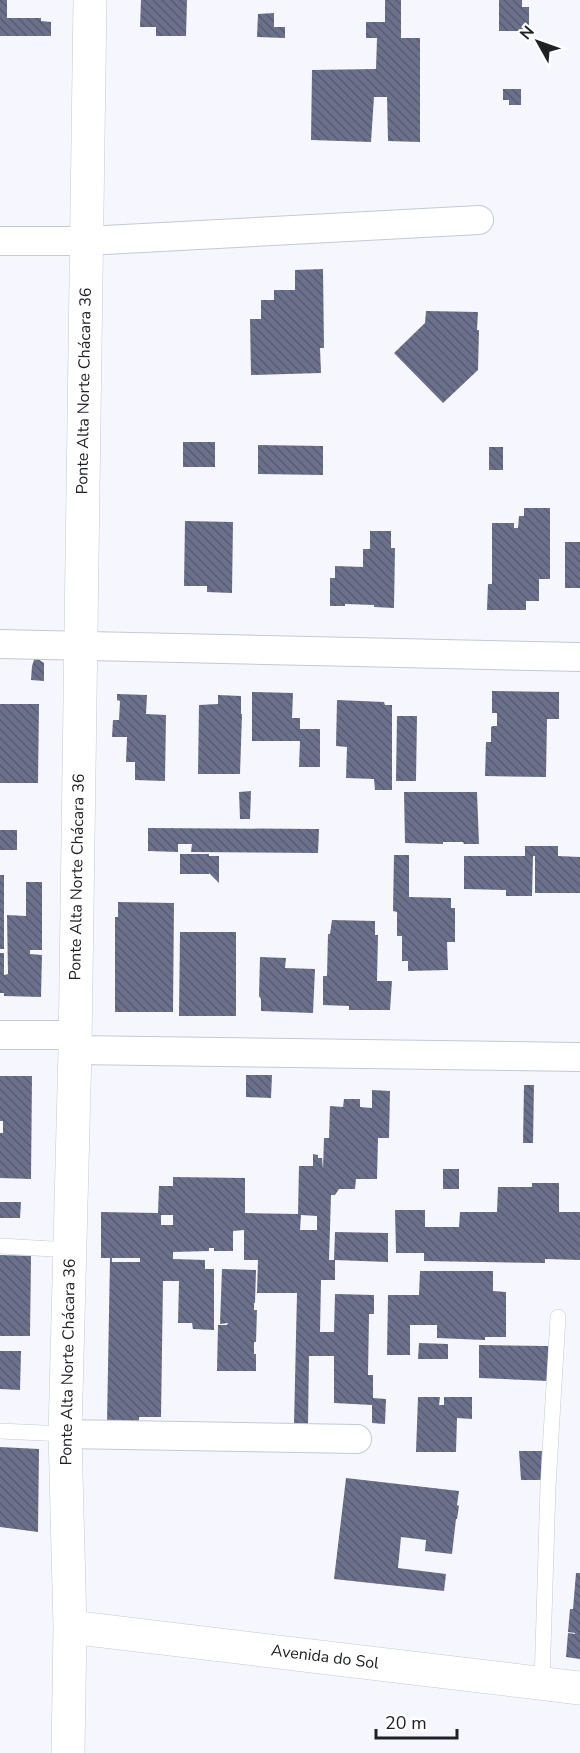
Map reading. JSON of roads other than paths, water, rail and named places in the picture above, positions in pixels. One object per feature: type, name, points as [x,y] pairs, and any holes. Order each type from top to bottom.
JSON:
[{"type":"street","name":"Ponte Alta Norte Chácara 36","points":[[68,1753],[70,1627],[65,1434],[75,1042],[90,0]]},
{"type":"street","points":[[0,241],[86,241],[479,220]]},
{"type":"street","points":[[0,644],[580,657]]},
{"type":"street","points":[[0,1035],[75,1042],[580,1058]]},
{"type":"street","points":[[65,1434],[357,1439]]},
{"type":"street","name":"Avenida do Sol","points":[[70,1627],[580,1688]]},
{"type":"lane","points":[[0,1246],[70,1250]]},
{"type":"lane","points":[[542,1683],[548,1486],[558,1317]]},
{"type":"lane","points":[[0,1431],[65,1434]]}]
